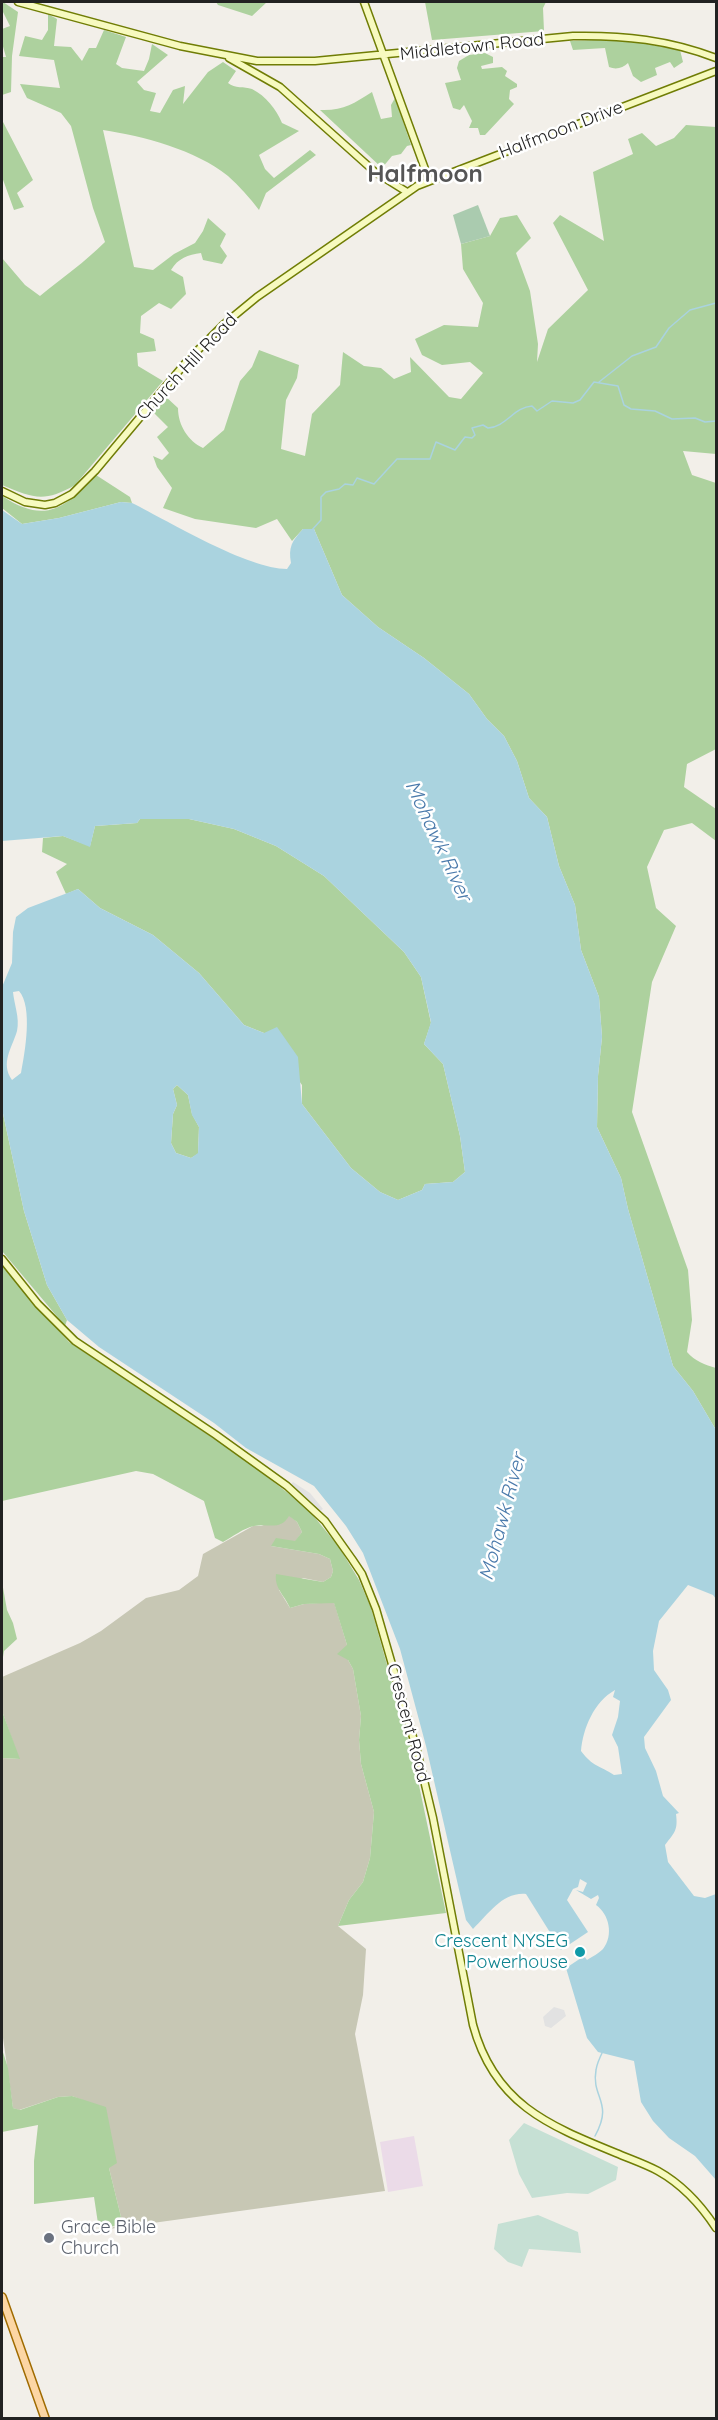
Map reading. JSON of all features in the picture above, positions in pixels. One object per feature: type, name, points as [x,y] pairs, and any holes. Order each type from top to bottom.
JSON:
[{"type":"main road","points":[[2,2297],[45,2418]]},
{"type":"street","points":[[18,2],[180,46],[225,55],[280,87],[375,172],[408,192]]},
{"type":"street","points":[[364,2],[429,180]]},
{"type":"street","name":"Middletown Road","points":[[225,55],[285,62],[384,56],[573,36],[610,35],[667,42],[717,58]]},
{"type":"street","name":"Halfmoon Drive","points":[[408,192],[429,180],[717,71]]},
{"type":"street","name":"Church Hill Road","points":[[2,491],[25,502],[45,505],[55,503],[72,494],[95,471],[188,360],[223,325],[257,297],[408,192]]},
{"type":"street","name":"Crescent Road","points":[[2,1259],[38,1304],[75,1341],[216,1435],[287,1486],[311,1505],[342,1543],[362,1574],[376,1609],[417,1751],[435,1828],[473,2025],[488,2065],[503,2086],[528,2111],[558,2128],[657,2171],[686,2192],[717,2228]]},
{"type":"shaded area","points":[[293,1482],[310,1493],[323,1509],[320,1511],[290,1485]]},
{"type":"shaded area","points":[[289,1515],[297,1522],[302,1532],[295,1542],[271,1546],[319,1554],[330,1559],[333,1571],[331,1577],[323,1582],[303,1578],[279,1590],[290,1608],[304,1604],[334,1602],[347,1645],[348,1660],[353,1669],[361,1716],[359,1740],[361,1764],[374,1812],[370,1858],[363,1882],[349,1900],[338,1926],[366,1949],[363,1995],[355,2034],[385,2191],[109,2229],[118,2225],[121,2217],[109,2168],[85,2101],[72,2096],[58,2097],[19,2110],[13,2108],[2,2031],[2,1758],[19,1759],[2,1711],[2,1677],[80,1643],[101,1631],[146,1598],[179,1590],[198,1576],[203,1554],[253,1526],[261,1526]]},
{"type":"shaded area","points":[[554,2007],[564,2010],[566,2016],[551,2028],[545,2026],[543,2017]]},
{"type":"shaded area","points":[[524,2123],[618,2167],[616,2180],[588,2194],[567,2193],[532,2198],[519,2174],[509,2140]]},
{"type":"shaded area","points":[[414,2136],[423,2186],[388,2192],[380,2142]]},
{"type":"shaded area","points":[[538,2215],[578,2232],[581,2253],[529,2249],[522,2267],[508,2262],[494,2249],[498,2224]]},
{"type":"green space","points":[[3,2],[18,12],[12,56],[11,92],[2,95],[2,57],[6,57],[2,43],[2,29],[10,26],[2,10]]},
{"type":"green space","points":[[216,2],[267,2],[252,16],[218,5]]},
{"type":"green space","points":[[425,2],[546,2],[543,8],[544,31],[432,40]]},
{"type":"green space","points":[[48,14],[57,19],[54,46],[71,47],[82,61],[89,48],[96,48],[104,30],[126,37],[116,64],[122,68],[144,71],[152,44],[168,55],[137,82],[144,90],[156,93],[150,111],[160,113],[173,90],[185,86],[183,104],[208,72],[223,62],[236,71],[228,83],[252,89],[262,95],[270,103],[282,123],[299,131],[259,155],[265,169],[274,178],[310,150],[316,155],[266,193],[259,210],[228,176],[201,159],[152,140],[103,130],[134,267],[153,270],[174,254],[195,243],[208,218],[226,234],[220,246],[227,256],[222,264],[203,260],[201,253],[184,258],[174,266],[171,270],[183,277],[186,294],[171,309],[159,303],[141,316],[140,333],[154,339],[156,351],[137,353],[138,366],[163,381],[75,485],[55,494],[38,497],[2,485],[2,258],[25,285],[40,296],[105,242],[93,208],[71,126],[61,113],[27,98],[20,84],[60,88],[54,60],[19,56],[25,36],[42,40],[48,30]]},
{"type":"green space","points":[[626,40],[680,50],[683,62],[674,68],[670,62],[655,68],[657,75],[641,82],[633,76],[628,63],[619,68],[609,67],[605,48],[573,50],[570,41]]},
{"type":"green space","points":[[485,53],[493,57],[493,63],[481,66],[482,69],[502,67],[507,71],[505,76],[517,84],[517,87],[510,90],[509,99],[514,104],[485,135],[480,135],[478,128],[469,128],[472,121],[464,105],[460,110],[453,108],[445,83],[461,80],[457,68],[459,61],[469,55]]},
{"type":"green space","points":[[372,92],[381,119],[392,117],[391,105],[395,98],[411,145],[407,146],[401,154],[392,156],[382,168],[320,110],[348,106]]},
{"type":"green space","points":[[2,120],[33,180],[17,193],[24,207],[14,210],[2,177]]},
{"type":"green space","points":[[686,125],[716,127],[716,454],[683,451],[692,475],[716,483],[716,749],[687,764],[684,787],[716,809],[716,841],[692,823],[664,830],[647,867],[656,908],[676,926],[652,982],[632,1112],[688,1270],[692,1320],[687,1352],[700,1362],[716,1368],[716,1430],[693,1391],[673,1366],[621,1178],[597,1127],[598,1076],[602,1037],[599,997],[581,950],[575,905],[559,866],[547,817],[529,798],[517,761],[504,736],[487,719],[469,694],[424,658],[378,627],[342,595],[314,529],[303,529],[292,541],[277,519],[256,528],[195,519],[163,508],[172,488],[157,467],[153,456],[162,460],[169,453],[157,437],[168,427],[154,413],[165,396],[178,408],[182,426],[188,437],[203,448],[224,430],[240,381],[252,367],[259,350],[299,365],[297,378],[286,400],[281,449],[305,456],[312,414],[340,385],[343,352],[364,366],[381,368],[394,379],[411,372],[410,357],[449,397],[461,399],[483,373],[470,362],[442,365],[422,355],[415,339],[444,325],[478,327],[483,303],[463,269],[461,244],[490,236],[500,218],[517,215],[531,238],[516,253],[530,291],[538,344],[537,362],[548,329],[588,290],[553,223],[560,215],[604,241],[593,172],[633,154],[628,139],[642,133],[656,146],[674,138]]},
{"type":"green space","points":[[478,205],[490,236],[461,244],[453,215]]},
{"type":"green space","points":[[96,475],[130,497],[132,503],[121,502],[59,518],[22,524],[2,508],[2,496],[31,510],[54,509],[74,496]]},
{"type":"green space","points":[[140,819],[189,819],[234,829],[276,846],[324,876],[404,952],[421,977],[431,1023],[424,1044],[443,1064],[460,1136],[465,1172],[453,1182],[425,1184],[422,1190],[398,1200],[380,1192],[351,1168],[302,1104],[302,1085],[264,1033],[244,1025],[199,973],[153,935],[100,908],[78,889],[66,894],[56,872],[67,864],[42,852],[43,838],[63,836],[90,846],[95,826],[137,823]]},
{"type":"green space","points":[[177,1085],[188,1095],[192,1114],[199,1127],[198,1154],[191,1158],[176,1153],[171,1143],[173,1114],[177,1105],[173,1089]]},
{"type":"green space","points":[[2,1109],[24,1211],[47,1285],[67,1320],[65,1326],[2,1251]]},
{"type":"green space","points":[[2,1266],[69,1342],[234,1452],[270,1479],[307,1508],[339,1547],[359,1580],[371,1608],[413,1757],[446,1913],[338,1926],[349,1900],[363,1882],[370,1858],[374,1812],[361,1764],[359,1740],[361,1716],[353,1669],[348,1660],[337,1654],[347,1645],[334,1603],[304,1604],[290,1608],[277,1584],[276,1574],[323,1582],[331,1577],[333,1571],[330,1559],[319,1554],[271,1546],[276,1538],[295,1541],[302,1532],[297,1522],[289,1516],[286,1521],[278,1525],[250,1527],[223,1542],[215,1538],[204,1501],[153,1474],[136,1471],[2,1501]]},
{"type":"green space","points":[[2,1582],[7,1610],[17,1639],[4,1651],[2,1663]]},
{"type":"green space","points":[[2,1711],[20,1759],[2,1758]]},
{"type":"green space","points":[[2,2049],[8,2068],[13,2108],[20,2110],[58,2097],[72,2096],[106,2107],[117,2163],[109,2168],[121,2217],[118,2225],[99,2230],[94,2197],[34,2204],[34,2161],[38,2125],[2,2132]]},
{"type":"water","name":"Mohawk River","points":[[121,502],[132,503],[231,553],[271,567],[287,569],[291,563],[290,553],[296,537],[303,529],[314,529],[342,595],[378,627],[424,658],[469,694],[487,719],[504,736],[517,761],[529,798],[547,817],[559,866],[575,905],[581,950],[599,997],[602,1037],[598,1076],[597,1127],[621,1178],[673,1366],[693,1391],[716,1430],[716,1599],[713,1595],[688,1585],[659,1621],[653,1651],[654,1670],[668,1690],[671,1700],[644,1737],[645,1748],[656,1771],[663,1796],[679,1813],[676,1814],[675,1831],[665,1845],[668,1862],[694,1896],[705,1898],[716,1894],[716,2180],[695,2156],[669,2138],[653,2121],[641,2102],[634,2061],[598,2052],[587,2038],[566,1968],[584,1956],[587,1960],[603,1949],[609,1931],[607,1919],[596,1905],[598,1895],[591,1899],[576,1890],[583,1892],[587,1883],[580,1879],[578,1887],[573,1889],[567,1900],[588,1932],[561,1950],[526,1894],[517,1894],[503,1900],[473,1929],[466,1920],[426,1746],[400,1649],[363,1553],[346,1526],[314,1486],[246,1448],[214,1423],[99,1347],[67,1320],[47,1285],[24,1211],[2,1109],[2,987],[12,963],[16,917],[28,908],[78,889],[100,908],[153,935],[199,973],[244,1025],[264,1033],[277,1027],[298,1057],[302,1104],[351,1168],[380,1192],[398,1200],[422,1190],[425,1184],[453,1182],[465,1172],[460,1136],[443,1064],[424,1044],[431,1022],[421,977],[404,952],[324,876],[276,846],[234,829],[189,819],[140,819],[137,823],[95,826],[90,847],[63,836],[2,841],[2,510],[22,524],[59,518]],"holes":[[[19,991],[26,1008],[26,1042],[21,1073],[12,1080],[7,1062],[18,1026],[13,992]],[[177,1085],[188,1095],[192,1115],[199,1127],[198,1153],[191,1158],[176,1153],[171,1143],[173,1114],[177,1105],[173,1089]],[[615,1690],[613,1697],[620,1701],[612,1735],[618,1747],[622,1774],[614,1775],[596,1765],[581,1751],[584,1733],[591,1716]]]},
{"type":"waterway","points":[[599,382],[632,356],[656,347],[669,328],[690,310],[716,303]]},
{"type":"waterway","points":[[311,531],[321,520],[321,497],[326,492],[339,489],[345,484],[353,485],[357,478],[374,484],[397,459],[430,459],[436,442],[455,450],[465,437],[472,438],[475,435],[472,428],[483,425],[488,428],[494,427],[526,407],[532,406],[537,411],[552,401],[573,403],[580,400],[594,382],[618,386],[624,405],[631,409],[655,411],[672,419],[695,418],[705,422],[716,421]]},
{"type":"waterway","points":[[595,2136],[602,2115],[595,2079],[597,2065],[603,2051]]},
{"type":"place","name":"Crescent NYSEG Powerhouse","points":[[580,1952]]},
{"type":"place","name":"Grace Bible Church","points":[[49,2238]]},
{"type":"district","name":"Halfmoon","points":[[425,175]]}]
